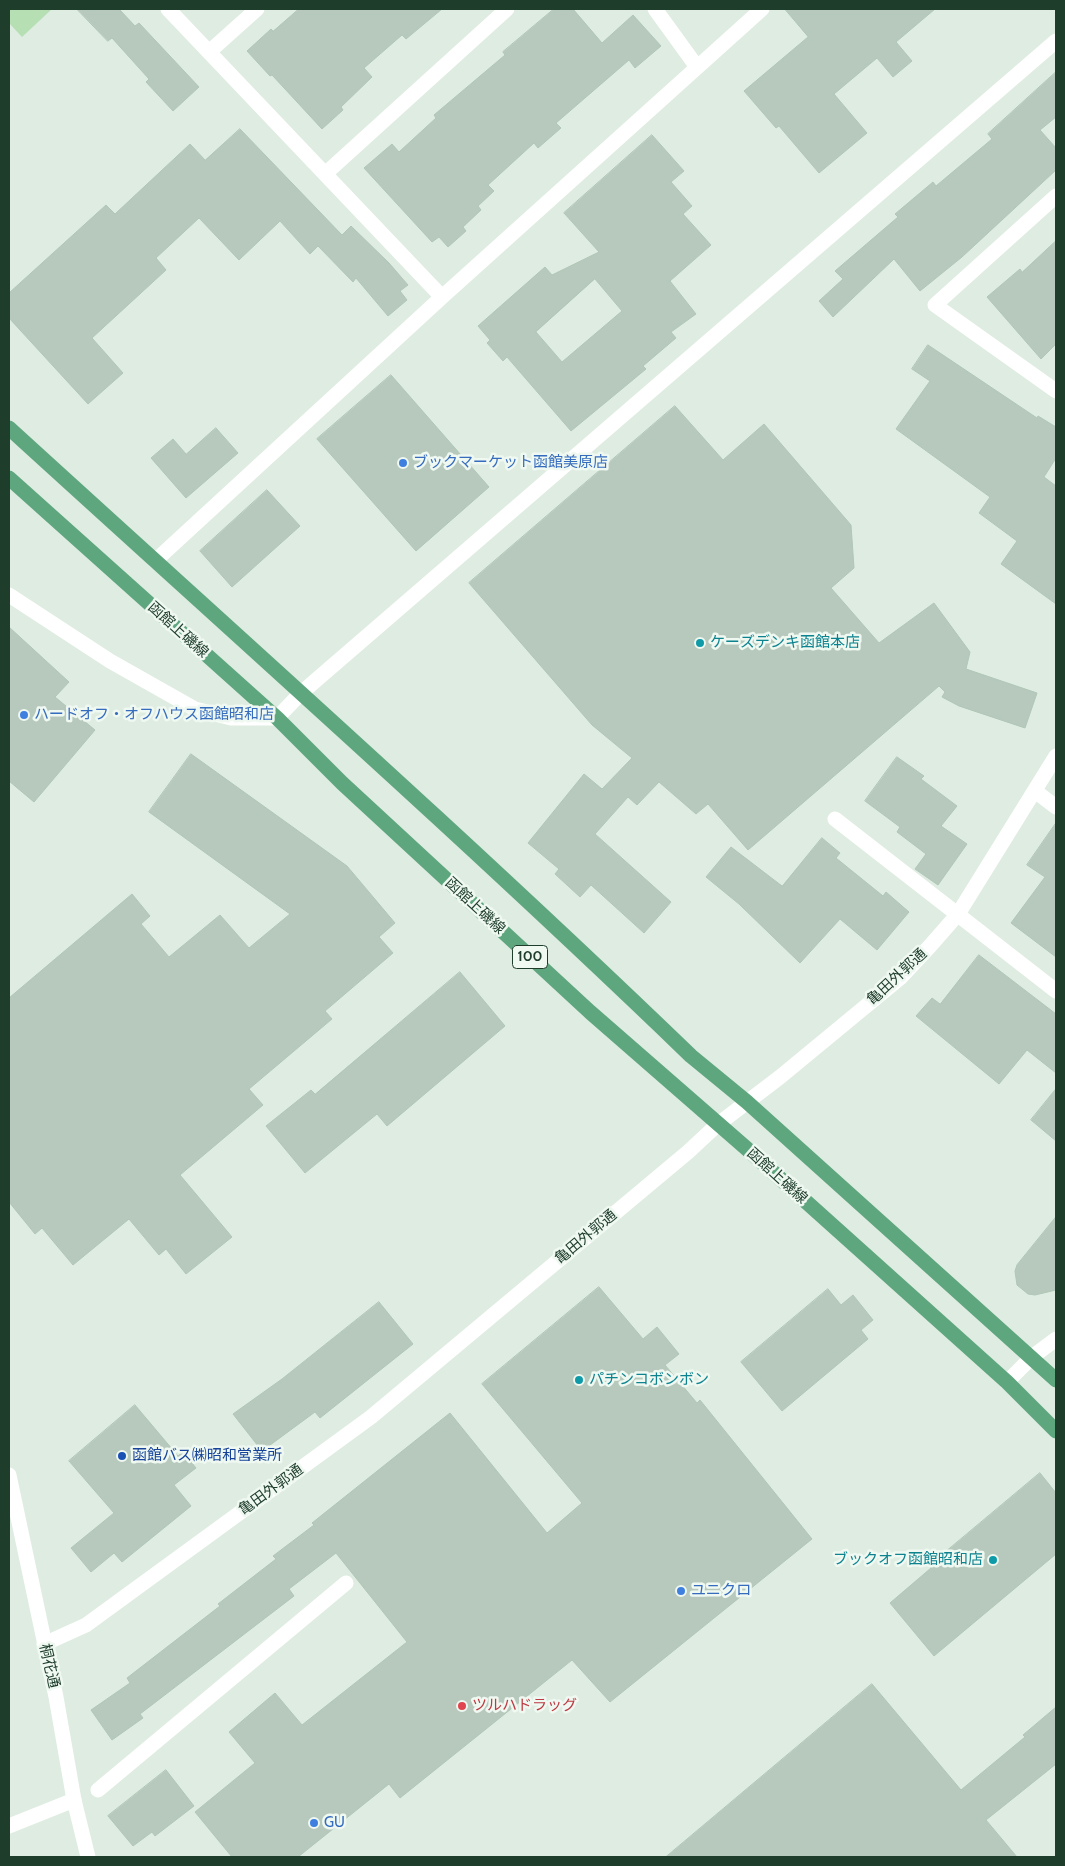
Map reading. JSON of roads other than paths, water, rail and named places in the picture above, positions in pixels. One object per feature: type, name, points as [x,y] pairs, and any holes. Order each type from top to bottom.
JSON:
[{"type":"main road","name":"100","points":[[9,428],[300,694],[371,755],[691,1056],[748,1102],[1056,1380]]},
{"type":"main road","name":"函館上磯線","points":[[9,478],[277,718],[349,790],[583,1006],[1007,1382],[1056,1431]]},
{"type":"street","points":[[168,9],[442,297]]},
{"type":"street","points":[[209,52],[257,9]]},
{"type":"street","points":[[325,174],[507,9]]},
{"type":"street","points":[[655,9],[698,67]]},
{"type":"street","points":[[155,561],[442,297],[762,9]]},
{"type":"street","points":[[9,595],[110,661],[195,709],[231,718],[277,718],[300,694],[1056,41]]},
{"type":"street","points":[[1056,196],[935,305],[1056,391]]},
{"type":"street","name":"亀田外郭通","points":[[44,1644],[86,1625],[371,1416],[688,1152],[717,1125],[900,978],[958,914],[1056,756]]},
{"type":"street","points":[[1035,790],[1056,807]]},
{"type":"street","points":[[835,819],[1056,991]]},
{"type":"street","points":[[1007,1382],[1032,1357],[1056,1338]]},
{"type":"street","name":"桐花通","points":[[9,1475],[56,1697],[74,1800],[88,1857]]},
{"type":"street","points":[[98,1790],[346,1583]]},
{"type":"street","points":[[9,1826],[74,1800]]},
{"type":"place","name":"ブックマーケット函館美原店","points":[[403,463]]},
{"type":"place","name":"ケーズデンキ函館本店","points":[[700,643]]},
{"type":"place","name":"ハードオフ・オフハウス函館昭和店","points":[[24,715]]},
{"type":"place","name":"パチンコボンボン","points":[[579,1380]]},
{"type":"place","name":"函館バス㈱昭和営業所","points":[[122,1456]]},
{"type":"place","name":"ブックオフ函館昭和店","points":[[993,1560]]},
{"type":"place","name":"ユニクロ","points":[[681,1591]]},
{"type":"place","name":"ツルハドラッグ","points":[[462,1706]]},
{"type":"place","name":"GU","points":[[314,1823]]}]
